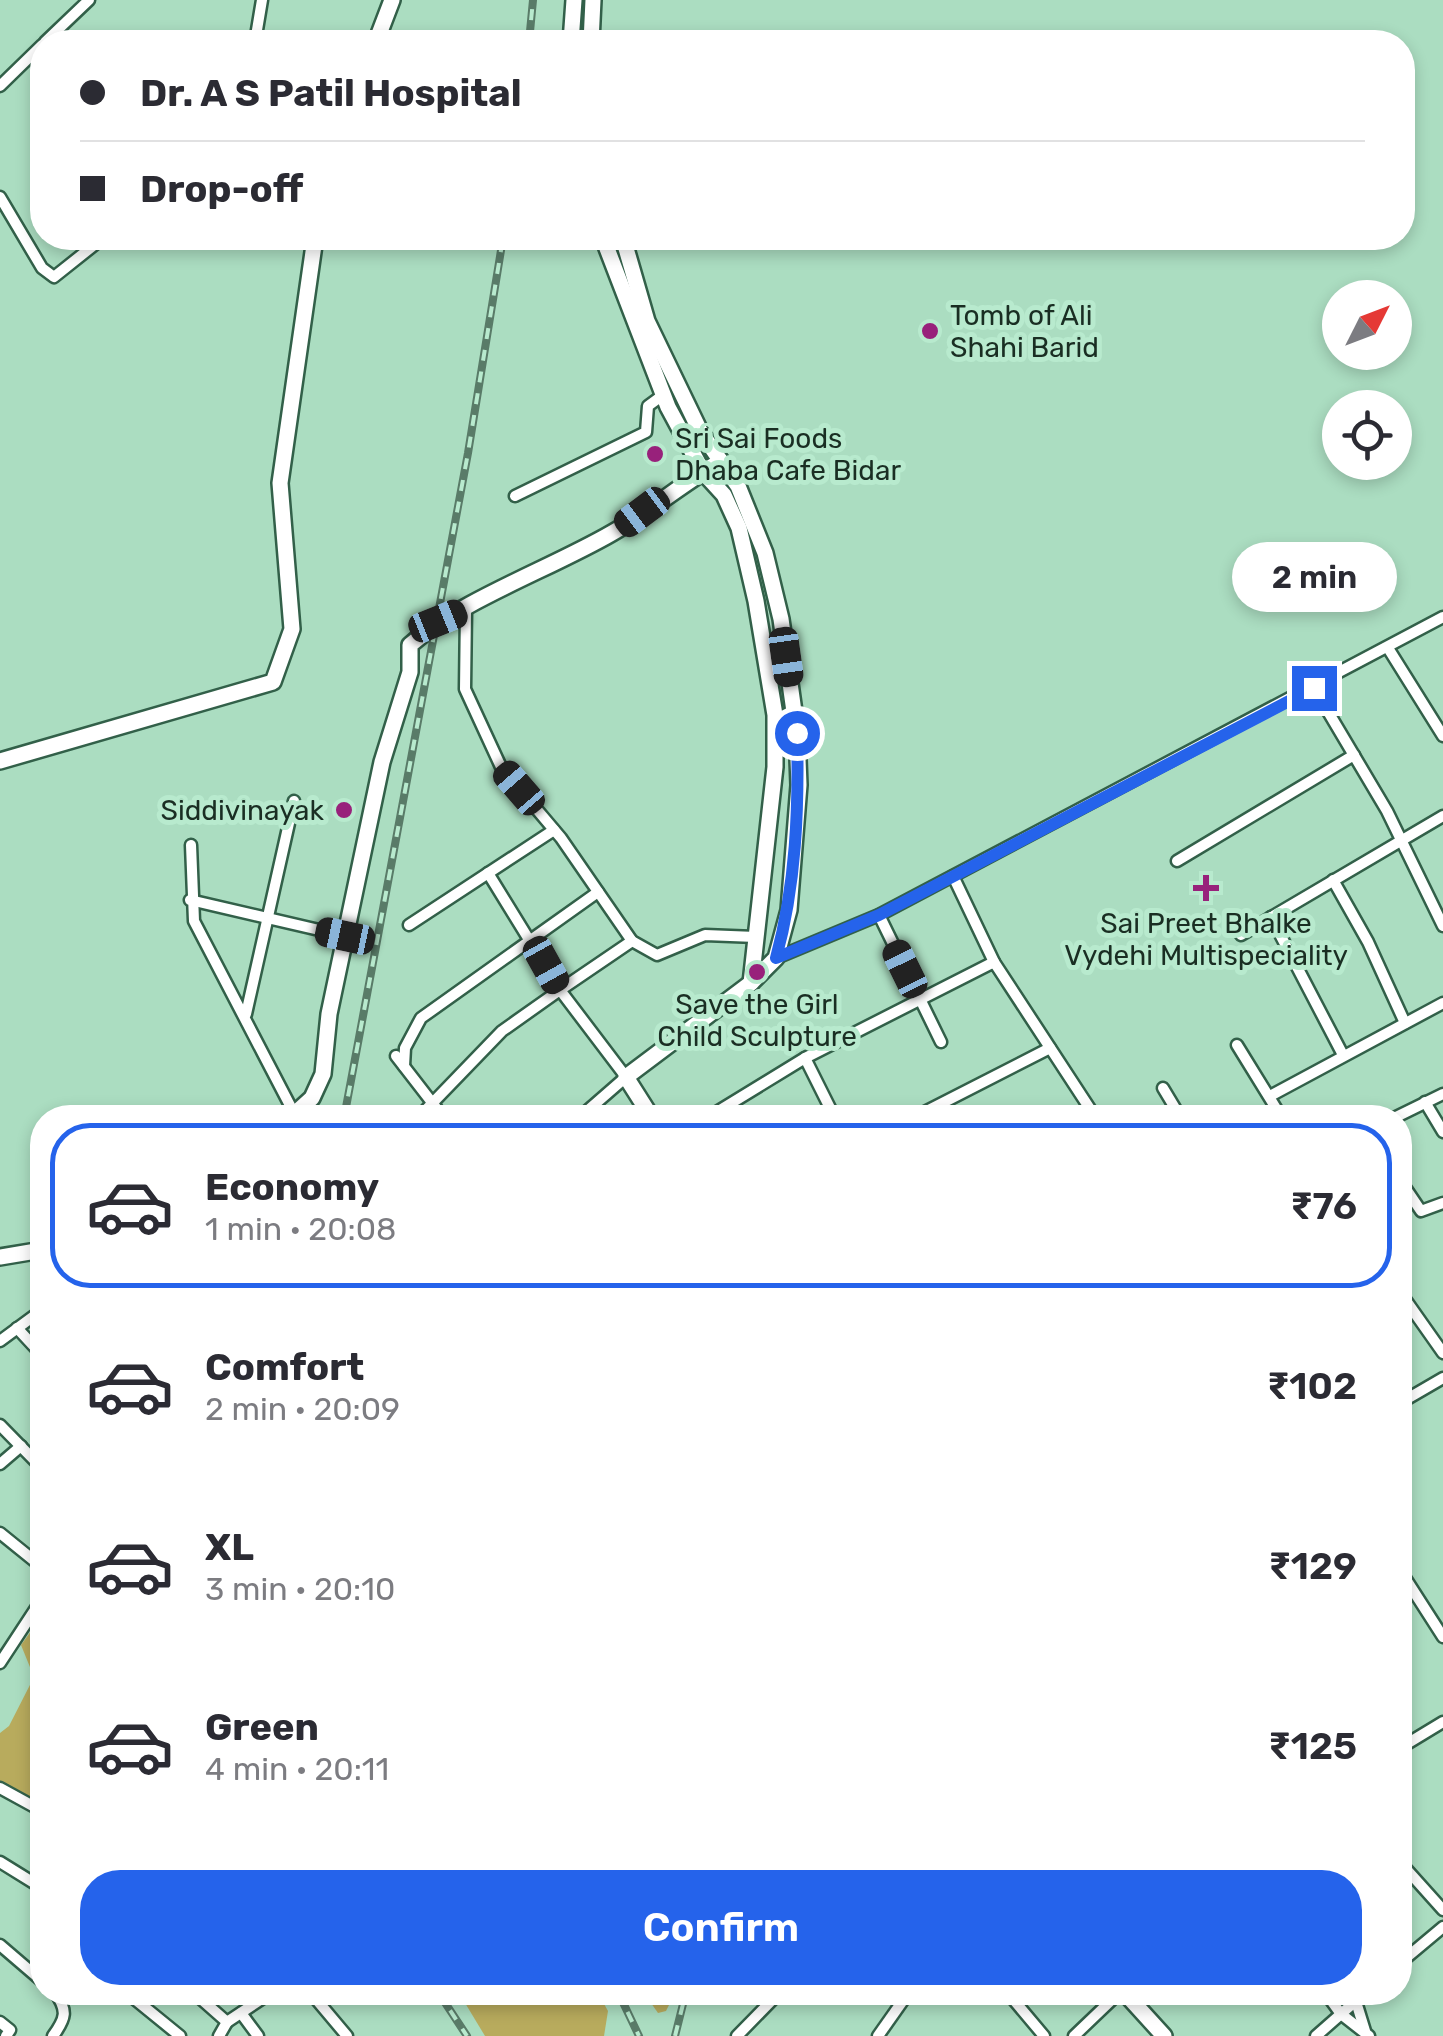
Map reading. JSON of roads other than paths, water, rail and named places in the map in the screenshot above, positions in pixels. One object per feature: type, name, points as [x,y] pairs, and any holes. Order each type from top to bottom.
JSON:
[{"type":"main road","points":[[381,30],[392,0]]},
{"type":"main road","points":[[572,30],[574,0]]},
{"type":"main road","points":[[592,30],[593,0]]},
{"type":"main road","points":[[0,761],[273,682],[292,629],[280,482],[313,250]]},
{"type":"main road","points":[[609,250],[663,394],[703,472],[724,495],[738,528],[775,715],[775,767],[751,983]]},
{"type":"main road","points":[[627,250],[647,321],[700,431],[738,486],[765,554],[781,619],[797,733],[799,785],[789,910],[776,958],[751,983],[626,1076],[644,1105]]},
{"type":"main road","points":[[307,1105],[322,1074],[329,1014],[382,762],[410,672],[410,645],[438,621],[615,532],[721,461]]},
{"type":"main road","points":[[0,1257],[30,1252]]},
{"type":"main road","points":[[1134,2005],[1164,2036]]},
{"type":"street","points":[[58,30],[89,0]]},
{"type":"street","points":[[257,30],[262,0]]},
{"type":"street","points":[[0,86],[30,57]]},
{"type":"street","points":[[0,197],[30,248]]},
{"type":"street","points":[[31,250],[42,268],[54,277],[88,250]]},
{"type":"street","points":[[515,496],[646,432],[648,406],[663,394]]},
{"type":"street","points":[[466,609],[465,689],[501,767],[554,830],[632,941],[657,955],[705,935],[756,937]]},
{"type":"street","points":[[776,958],[879,915],[1443,617]]},
{"type":"street","points":[[1388,648],[1442,734]]},
{"type":"street","points":[[1314,688],[1439,904],[1443,926]]},
{"type":"street","points":[[1177,861],[1354,755]]},
{"type":"street","points":[[246,1016],[294,801]]},
{"type":"street","points":[[1241,935],[1443,816]]},
{"type":"street","points":[[409,925],[554,830]]},
{"type":"street","points":[[191,845],[190,900],[194,921],[292,1105]]},
{"type":"street","points":[[488,873],[560,990],[626,1076],[594,1105]]},
{"type":"street","points":[[953,876],[994,962],[1086,1105]]},
{"type":"street","points":[[1333,880],[1368,942],[1404,1023]]},
{"type":"street","points":[[404,1066],[405,1048],[421,1018],[598,892]]},
{"type":"street","points":[[190,900],[345,936]]},
{"type":"street","points":[[879,915],[940,1042]]},
{"type":"street","points":[[1271,917],[1342,1055]]},
{"type":"street","points":[[396,1056],[432,1104],[502,1031],[632,941]]},
{"type":"street","points":[[728,1105],[918,996],[994,962]]},
{"type":"street","points":[[1270,1096],[1443,1003]]},
{"type":"street","points":[[1237,1045],[1275,1105]]},
{"type":"street","points":[[938,1105],[1050,1048]]},
{"type":"street","points":[[805,1058],[828,1105]]},
{"type":"street","points":[[1163,1088],[1173,1105]]},
{"type":"street","points":[[1412,1109],[1443,1094]]},
{"type":"street","points":[[1425,1102],[1443,1132]]},
{"type":"street","points":[[1412,1197],[1421,1210],[1443,1203]]},
{"type":"street","points":[[1412,1309],[1443,1353]]},
{"type":"street","points":[[0,1340],[30,1319]]},
{"type":"street","points":[[17,1328],[30,1342]]},
{"type":"street","points":[[1412,1396],[1443,1378]]},
{"type":"street","points":[[0,1426],[30,1455]]},
{"type":"street","points":[[0,1464],[21,1446]]},
{"type":"street","points":[[0,1534],[30,1558]]},
{"type":"street","points":[[1412,1589],[1443,1637]]},
{"type":"street","points":[[0,1663],[30,1617]]},
{"type":"street","points":[[1412,1741],[1443,1722]]},
{"type":"street","points":[[0,1788],[30,1804]]},
{"type":"street","points":[[0,1862],[30,1881]]},
{"type":"street","points":[[1412,1875],[1443,1910]]},
{"type":"street","points":[[1412,1953],[1443,1927]]},
{"type":"street","points":[[0,1944],[30,1970]]},
{"type":"street","points":[[53,2036],[66,2017],[64,2005]]},
{"type":"street","points":[[142,2005],[180,2036]]},
{"type":"street","points":[[208,2005],[227,2022]]},
{"type":"street","points":[[220,2036],[227,2022],[253,2005]]},
{"type":"street","points":[[321,2005],[347,2036]]},
{"type":"street","points":[[746,2033],[769,2005]]},
{"type":"street","points":[[878,2036],[900,2005]]},
{"type":"street","points":[[1019,2005],[1044,2036]]},
{"type":"street","points":[[1074,2036],[1108,2005]]},
{"type":"street","points":[[1334,2005],[1367,2034]]},
{"type":"street","points":[[1316,2036],[1350,2005]]},
{"type":"street","points":[[1361,2005],[1367,2034]]},
{"type":"street","points":[[240,2014],[258,2036]]},
{"type":"street","points":[[0,2022],[10,2030],[6,2036]]},
{"type":"railway","points":[[530,30],[533,0]]},
{"type":"railway","points":[[346,1105],[468,453],[501,250]]},
{"type":"railway","points":[[447,2005],[467,2036]]},
{"type":"railway","points":[[624,2005],[639,2036]]},
{"type":"railway","points":[[675,2036],[683,2005]]},
{"type":"place","name":"Tomb of Ali Shahi Barid","points":[[930,331]]},
{"type":"place","name":"Sri Sai Foods Dhaba Cafe Bidar","points":[[655,454]]},
{"type":"place","name":"Siddivinayak","points":[[344,810]]},
{"type":"place","name":"Sai Preet Bhalke Vydehi Multispeciality","points":[[1206,888]]},
{"type":"place","name":"Save the Girl Child Sculpture","points":[[757,972]]}]
